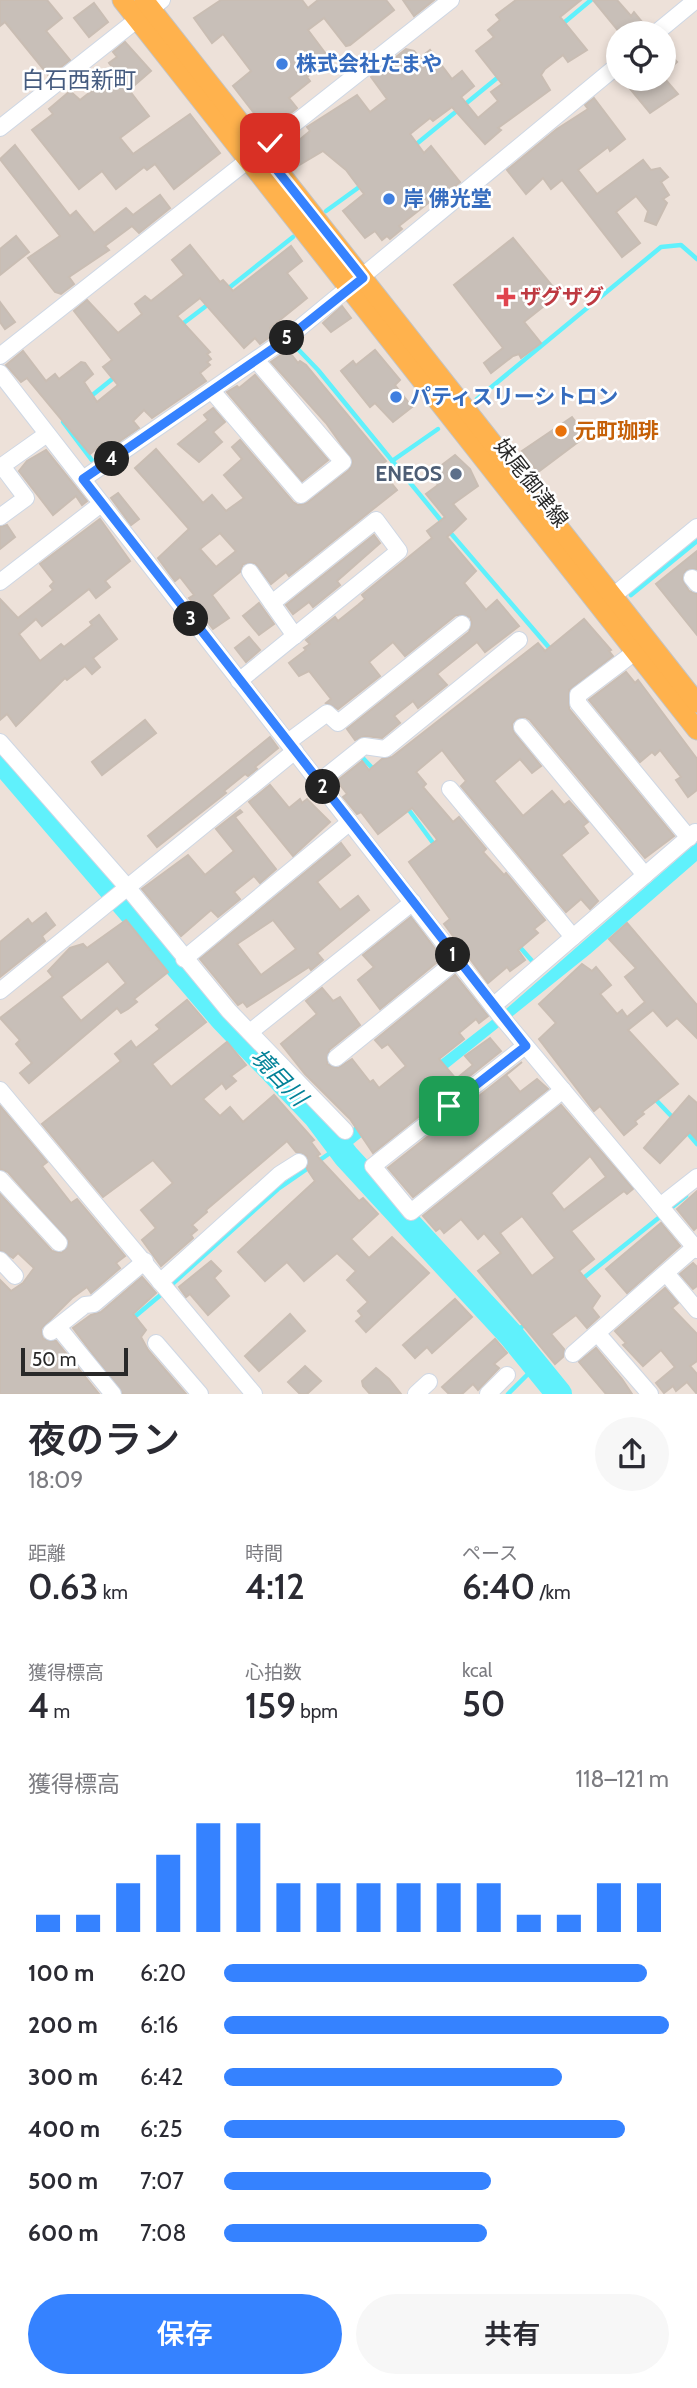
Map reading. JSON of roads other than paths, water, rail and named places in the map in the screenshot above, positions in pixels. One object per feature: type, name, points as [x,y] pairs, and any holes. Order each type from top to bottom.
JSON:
[{"type":"main road","name":"妹尾御津線","points":[[122,0],[148,7],[255,155],[641,647],[697,730]]},
{"type":"main road","name":"妹尾御津線","points":[[356,283],[613,596],[641,647],[697,704]]},
{"type":"street","points":[[0,356],[451,0]]},
{"type":"street","points":[[671,21],[696,0]]},
{"type":"street","points":[[0,128],[148,7]]},
{"type":"street","points":[[83,479],[287,339],[606,75]]},
{"type":"street","points":[[212,391],[301,495],[343,462],[256,360]]},
{"type":"street","points":[[0,373],[499,1014],[696,1248],[573,1354]]},
{"type":"street","points":[[0,517],[26,498],[2,466],[47,434]]},
{"type":"street","points":[[0,582],[101,503]]},
{"type":"street","points":[[239,681],[399,551],[376,520],[272,603]]},
{"type":"street","points":[[613,596],[697,527]]},
{"type":"street","points":[[250,572],[295,636]]},
{"type":"street","points":[[0,992],[122,892],[327,713],[338,723],[462,624]]},
{"type":"street","points":[[319,782],[364,746],[385,749],[519,639]]},
{"type":"street","points":[[499,1014],[573,937],[693,834],[578,703],[578,695],[641,647]]},
{"type":"street","points":[[522,727],[645,875]]},
{"type":"street","points":[[0,743],[122,892],[345,1131]]},
{"type":"street","points":[[450,789],[573,937]]},
{"type":"street","points":[[184,959],[350,822]]},
{"type":"street","points":[[250,1032],[413,902]]},
{"type":"street","points":[[336,1058],[457,960]]},
{"type":"street","points":[[526,1046],[373,1166],[411,1212],[563,1090]]},
{"type":"street","points":[[0,1090],[254,1394]]},
{"type":"street","points":[[164,1287],[280,1174],[299,1162]]},
{"type":"street","points":[[664,1210],[697,1177]]},
{"type":"street","points":[[0,1179],[59,1244]]},
{"type":"street","points":[[0,1260],[15,1276]]},
{"type":"street","points":[[113,1394],[55,1330],[85,1305],[94,1304],[145,1261]]},
{"type":"street","points":[[666,1273],[697,1310]]},
{"type":"street","points":[[597,1333],[650,1394]]},
{"type":"street","points":[[156,1343],[200,1394]]},
{"type":"street","points":[[488,1394],[507,1375]]},
{"type":"street","points":[[416,1394],[429,1382]]},
{"type":"water","points":[[697,842],[697,861],[590,954],[343,1152],[335,1142],[506,1009]]},
{"type":"waterway","points":[[560,26],[591,0]]},
{"type":"waterway","points":[[414,146],[502,74]]},
{"type":"waterway","points":[[326,211],[362,185]]},
{"type":"waterway","points":[[225,291],[293,237]]},
{"type":"waterway","points":[[477,399],[661,247],[681,245],[697,259]]},
{"type":"waterway","points":[[181,325],[210,303]]},
{"type":"waterway","points":[[272,322],[318,370],[443,523]]},
{"type":"waterway","points":[[90,397],[116,376]]},
{"type":"waterway","points":[[65,419],[63,422],[94,463]]},
{"type":"waterway","points":[[392,461],[438,429]]},
{"type":"waterway","points":[[448,530],[552,651]]},
{"type":"waterway","points":[[631,595],[697,541]]},
{"type":"waterway","points":[[361,756],[375,771]]},
{"type":"waterway","name":"境目川","points":[[0,759],[223,1019],[316,1116],[346,1156],[511,1335],[559,1394]]},
{"type":"waterway","points":[[406,806],[436,847]]},
{"type":"waterway","points":[[518,945],[533,962]]},
{"type":"waterway","points":[[655,1099],[675,1120]]},
{"type":"waterway","points":[[686,1131],[697,1144]]},
{"type":"waterway","points":[[169,1287],[278,1189],[343,1144]]},
{"type":"waterway","points":[[581,1280],[686,1196]]},
{"type":"waterway","points":[[132,1319],[163,1293]]},
{"type":"waterway","points":[[511,1335],[527,1323]]},
{"type":"waterway","points":[[508,1394],[536,1366]]},
{"type":"place","name":"株式会社たまや","points":[[282,64]]},
{"type":"place","name":"岸 佛光堂","points":[[389,199]]},
{"type":"place","name":"ザグザグ","points":[[506,297]]},
{"type":"place","name":"パティスリーシトロン","points":[[396,397]]},
{"type":"place","name":"元町珈琲","points":[[561,431]]},
{"type":"place","name":"ENEOS","points":[[456,474]]},
{"type":"district","name":"白石西新町","points":[[79,80]]}]
